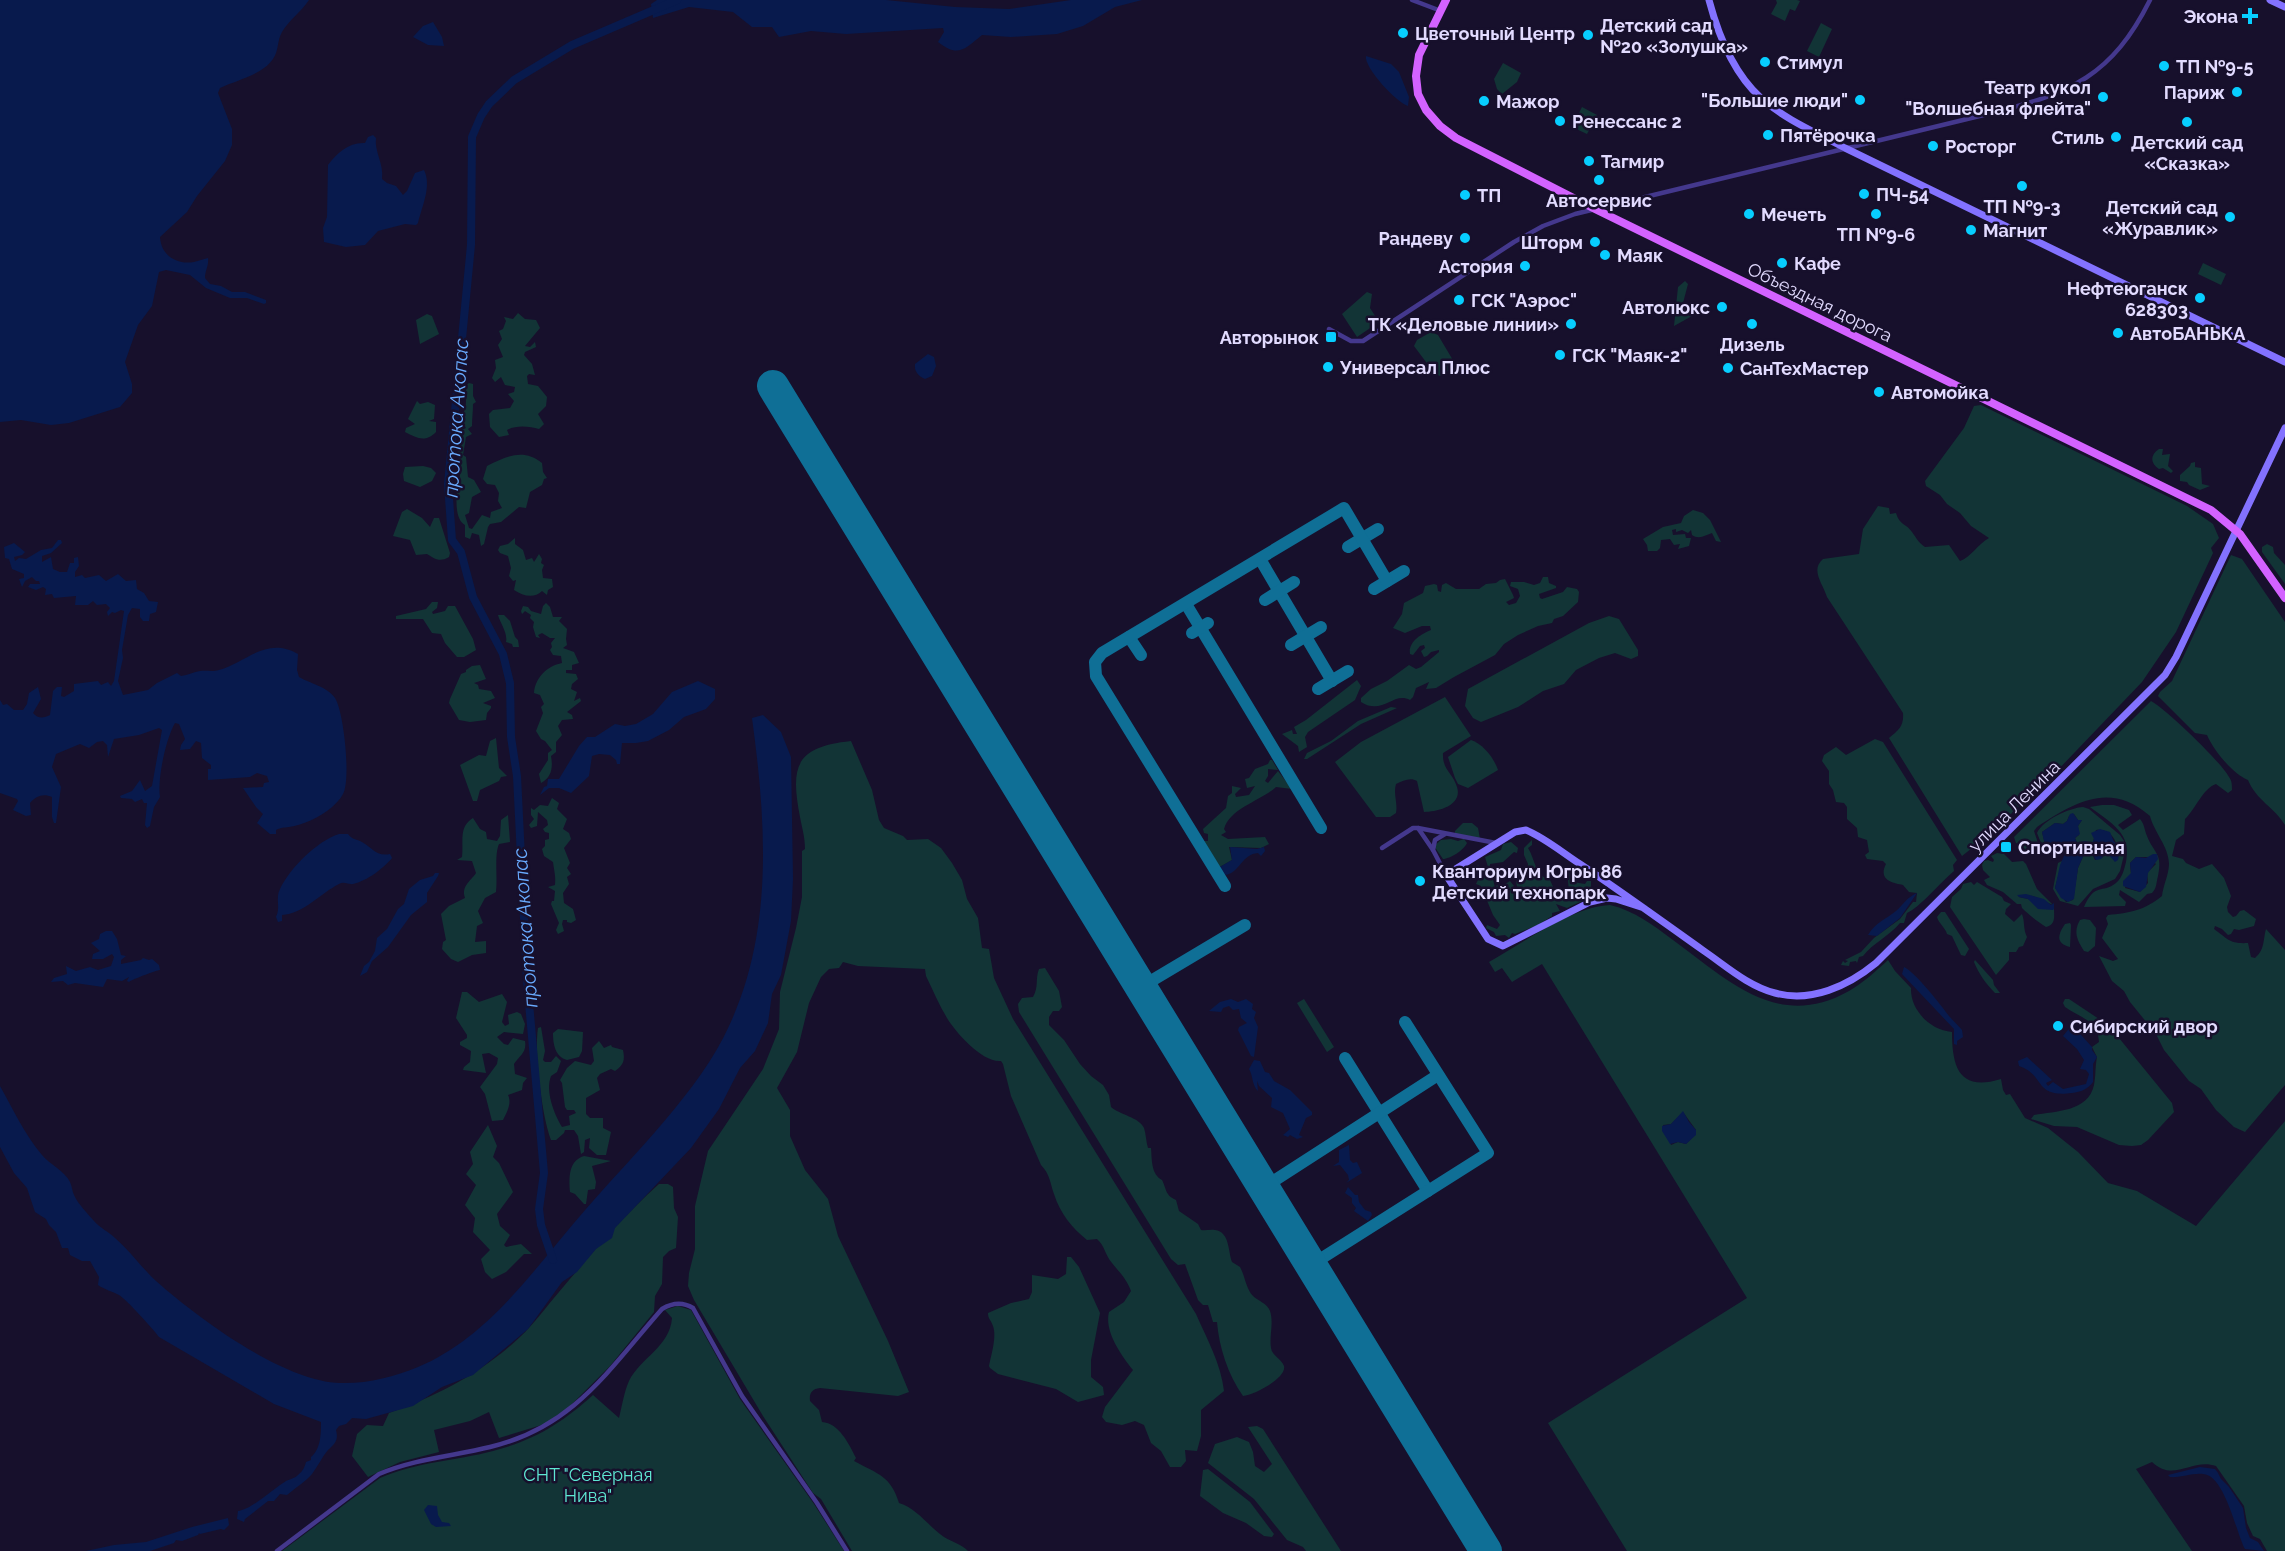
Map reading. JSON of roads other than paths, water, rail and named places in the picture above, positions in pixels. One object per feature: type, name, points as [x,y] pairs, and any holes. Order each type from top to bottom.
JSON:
[{"type":"main road","name":"Объездная дорога","points":[[1446,0],[1419,55],[1416,70],[1418,94],[1433,119],[1456,138],[1595,209],[2218,514],[2236,530],[2285,598]]},
{"type":"street","points":[[1413,0],[1441,11]]},
{"type":"street","points":[[1709,0],[1728,50],[1743,77],[1756,94],[1776,110],[1845,148],[2285,362]]},
{"type":"street","points":[[1329,329],[1351,341],[1363,341],[1514,242],[1559,219],[1996,112],[2030,103],[2073,86],[2097,72],[2117,51],[2135,28],[2150,0]]},
{"type":"street","points":[[2270,0],[2285,8]]},
{"type":"street","name":"улица Ленина","points":[[1496,843],[1515,832],[1526,830],[1611,885],[1735,973],[1774,993],[1817,994],[1856,979],[1876,963],[1943,898],[2165,675],[2176,657],[2285,428]]},
{"type":"street","points":[[1382,848],[1413,828],[1496,843]]},
{"type":"street","points":[[1418,828],[1488,939],[1503,946],[1584,904],[1607,898],[1626,901],[1644,908]]},
{"type":"street","points":[[1432,850],[1438,837],[1450,834]]},
{"type":"street","points":[[1446,875],[1496,843]]},
{"type":"street","points":[[1607,898],[1611,893],[1611,885]]},
{"type":"street","points":[[277,1551],[379,1474],[418,1461],[491,1447],[549,1425],[569,1411],[597,1384],[662,1309],[669,1304],[679,1304],[693,1308],[742,1396],[817,1503],[847,1551]]},
{"type":"water","points":[[0,0],[309,0],[282,32],[275,56],[268,65],[256,73],[220,88],[218,93],[232,129],[232,145],[225,161],[187,212],[160,237],[166,254],[176,260],[187,263],[208,258],[205,278],[210,284],[221,286],[232,292],[245,292],[266,300],[266,303],[247,298],[230,298],[206,288],[190,275],[166,270],[159,272],[152,306],[138,325],[125,362],[132,384],[132,393],[120,407],[69,423],[51,425],[21,420],[0,422]]},
{"type":"water","points":[[657,0],[886,0],[955,7],[1009,9],[1071,0],[1142,0],[1115,7],[1083,26],[1057,34],[1011,37],[982,35],[966,48],[956,51],[938,42],[944,32],[943,28],[846,34],[811,31],[779,37],[772,27],[752,27],[733,12],[689,7],[653,18],[651,4]]},
{"type":"water","points":[[433,22],[442,37],[444,46],[428,45],[413,37],[423,26]]},
{"type":"water","points":[[1366,56],[1391,64],[1399,72],[1409,97],[1408,106],[1382,84],[1370,68]]},
{"type":"water","points":[[373,135],[376,138],[382,179],[396,186],[403,195],[415,173],[424,170],[427,189],[418,223],[378,231],[365,245],[346,247],[324,242],[328,165],[344,149],[354,144],[365,143],[368,137]]},
{"type":"water","points":[[928,354],[934,357],[936,366],[932,376],[925,379],[917,373],[915,364]]},
{"type":"water","points":[[58,540],[62,543],[51,553],[42,556],[42,562],[51,557],[53,569],[67,572],[70,563],[74,563],[74,558],[78,557],[79,566],[75,577],[82,575],[85,578],[99,575],[106,581],[118,574],[126,581],[136,580],[137,589],[144,593],[149,601],[158,602],[156,612],[150,614],[149,621],[143,621],[140,617],[140,609],[132,608],[128,615],[118,681],[123,695],[148,690],[177,673],[181,676],[200,671],[219,670],[266,649],[287,649],[298,654],[299,677],[332,694],[341,717],[346,775],[343,794],[337,802],[311,820],[280,828],[276,830],[276,834],[270,834],[257,823],[263,814],[243,788],[263,787],[264,783],[269,782],[267,776],[257,773],[250,777],[208,780],[208,769],[211,769],[211,765],[202,758],[201,743],[196,741],[190,749],[180,750],[185,739],[179,724],[175,723],[168,738],[163,759],[160,797],[154,807],[150,826],[147,828],[145,825],[147,803],[144,803],[142,799],[135,802],[120,796],[132,791],[140,780],[145,791],[152,786],[162,730],[159,728],[139,735],[114,739],[108,757],[107,745],[103,741],[89,748],[80,744],[56,754],[52,767],[61,787],[56,823],[52,817],[52,797],[46,795],[30,803],[31,815],[26,816],[13,810],[17,799],[0,793],[0,700],[3,705],[7,704],[14,710],[23,710],[29,693],[38,687],[41,699],[33,713],[43,717],[50,715],[53,691],[57,687],[62,687],[61,696],[64,697],[74,691],[74,684],[98,681],[101,685],[108,682],[111,686],[114,681],[124,611],[112,612],[108,616],[107,612],[110,608],[106,604],[97,605],[93,601],[88,605],[75,605],[76,596],[54,598],[52,594],[45,595],[46,589],[43,587],[36,590],[28,587],[30,584],[40,584],[32,577],[25,581],[22,587],[19,579],[24,578],[24,574],[12,569],[9,559],[5,558],[4,547],[14,543],[25,552],[14,557],[15,561],[52,548]]},
{"type":"water","points":[[698,681],[715,689],[715,699],[706,709],[684,717],[669,730],[648,741],[622,743],[620,764],[617,764],[610,755],[592,756],[589,776],[571,793],[559,788],[549,788],[540,795],[547,786],[548,779],[559,779],[587,737],[595,737],[615,724],[625,726],[636,724],[653,714],[672,692]]},
{"type":"water","points":[[763,715],[781,732],[791,757],[793,879],[791,921],[781,975],[772,994],[768,1023],[755,1051],[740,1068],[719,1109],[691,1148],[615,1228],[612,1238],[596,1249],[577,1272],[562,1282],[528,1329],[473,1375],[442,1387],[413,1406],[366,1419],[352,1418],[346,1424],[339,1426],[336,1430],[335,1442],[307,1479],[287,1495],[280,1494],[274,1501],[268,1501],[244,1522],[237,1519],[238,1511],[255,1503],[302,1471],[319,1445],[321,1422],[274,1404],[159,1337],[123,1298],[98,1285],[99,1277],[90,1261],[82,1261],[70,1255],[68,1248],[62,1248],[56,1232],[46,1219],[35,1212],[27,1188],[14,1173],[0,1147],[0,1086],[30,1139],[45,1158],[68,1178],[76,1198],[94,1221],[113,1236],[156,1281],[195,1313],[243,1346],[293,1372],[317,1380],[340,1383],[370,1381],[418,1367],[444,1354],[468,1337],[510,1298],[684,1098],[717,1050],[743,989],[754,952],[760,914],[763,835],[752,718]]},
{"type":"water","points":[[2073,813],[2078,820],[2082,820],[2078,826],[2080,834],[2075,838],[2077,843],[2085,841],[2092,843],[2094,839],[2091,833],[2100,829],[2110,832],[2114,842],[2120,846],[2118,860],[2115,862],[2106,852],[2101,859],[2096,860],[2091,852],[2085,852],[2078,868],[2074,899],[2068,902],[2061,898],[2055,888],[2060,865],[2067,849],[2060,843],[2050,848],[2044,841],[2042,832],[2055,823],[2063,824]]},
{"type":"water","points":[[339,834],[348,834],[378,853],[390,854],[392,858],[369,877],[353,884],[339,884],[305,907],[282,915],[282,921],[278,922],[276,917],[278,896],[285,881],[297,864],[313,849]]},
{"type":"water","points":[[1230,847],[1257,849],[1264,847],[1265,851],[1261,856],[1258,853],[1248,856],[1235,870],[1226,875],[1218,868],[1232,860]]},
{"type":"water","points":[[2157,854],[2158,859],[2148,873],[2146,887],[2140,892],[2123,886],[2123,881],[2131,873],[2130,863],[2136,857],[2146,858]]},
{"type":"water","points":[[439,873],[427,893],[427,902],[411,915],[388,947],[372,961],[367,972],[360,976],[375,951],[377,938],[387,929],[398,909],[404,904],[409,889],[420,880],[433,876]]},
{"type":"water","points":[[1917,893],[1900,918],[1877,936],[1868,935],[1877,924]]},
{"type":"water","points":[[2026,894],[2044,899],[2051,905],[2054,903],[2054,909],[2038,909],[2028,899],[2017,895]]},
{"type":"water","points":[[112,931],[117,939],[121,955],[126,956],[121,960],[121,964],[143,958],[152,959],[159,965],[160,970],[129,982],[127,981],[129,977],[122,981],[107,979],[103,987],[75,983],[68,985],[63,981],[51,982],[54,978],[67,974],[66,966],[76,971],[90,967],[98,970],[111,966],[114,957],[112,954],[103,959],[92,959],[93,954],[100,951],[91,943],[99,939],[100,934]]},
{"type":"water","points":[[1904,967],[1921,982],[1962,1030],[1963,1037],[1957,1041],[1957,1045],[1954,1044],[1954,1029],[1902,974]]},
{"type":"water","points":[[1231,999],[1238,1002],[1246,999],[1253,1004],[1252,1009],[1256,1012],[1254,1018],[1258,1027],[1254,1057],[1251,1056],[1238,1030],[1247,1023],[1241,1018],[1239,1009],[1233,1010],[1229,1006],[1223,1008],[1221,1012],[1209,1011],[1220,1002]]},
{"type":"water","points":[[2072,1025],[2092,1047],[2097,1057],[2093,1064],[2093,1082],[2078,1092],[2060,1094],[2051,1092],[2045,1089],[2027,1070],[2019,1066],[2018,1061],[2027,1057],[2052,1080],[2046,1083],[2048,1086],[2053,1082],[2063,1089],[2086,1084],[2089,1074],[2086,1070],[2080,1069],[2084,1060],[2077,1049],[2063,1036]]},
{"type":"water","points":[[1254,1060],[1260,1061],[1265,1072],[1269,1073],[1274,1081],[1290,1090],[1312,1112],[1312,1115],[1306,1118],[1299,1135],[1303,1137],[1297,1139],[1290,1135],[1288,1137],[1283,1135],[1290,1129],[1283,1113],[1271,1107],[1272,1098],[1259,1086],[1257,1081],[1258,1091],[1255,1086],[1249,1069]]},
{"type":"water","points":[[1683,1111],[1696,1130],[1696,1135],[1686,1144],[1678,1142],[1670,1144],[1662,1131],[1662,1126],[1671,1124]]},
{"type":"water","points":[[1349,1145],[1350,1160],[1353,1163],[1357,1162],[1362,1173],[1346,1183],[1349,1180],[1348,1175],[1340,1165],[1333,1166],[1339,1162],[1339,1150]]},
{"type":"water","points":[[1348,1187],[1355,1195],[1358,1195],[1359,1202],[1365,1210],[1371,1212],[1372,1215],[1368,1221],[1354,1211],[1356,1208],[1352,1203],[1352,1198],[1345,1193]]},
{"type":"water","points":[[2200,1467],[2215,1469],[2229,1487],[2243,1508],[2250,1538],[2258,1542],[2264,1551],[2245,1549],[2224,1494],[2211,1477],[2203,1474],[2174,1477],[2168,1475]]},
{"type":"water","points":[[428,1505],[437,1506],[442,1522],[449,1523],[451,1526],[436,1527],[431,1524],[424,1510]]},
{"type":"water","points":[[228,1518],[229,1525],[224,1530],[199,1533],[150,1551],[86,1551],[146,1542]]},
{"type":"waterway","name":"протока Акопас","points":[[553,1260],[541,1225],[539,1209],[544,1173],[527,980],[517,776],[511,737],[510,683],[503,654],[473,597],[461,552],[452,540],[448,484],[471,245],[472,137],[489,104],[514,80],[572,45],[677,0]]},
{"type":"place","name":"Экона","points":[[2250,16]]},
{"type":"place","name":"Цветочный Центр","points":[[1403,33]]},
{"type":"place","name":"Детский сад №20 «Золушка»","points":[[1588,35]]},
{"type":"place","name":"Стимул","points":[[1765,62]]},
{"type":"place","name":"ТП №9-5","points":[[2164,66]]},
{"type":"place","name":"Париж","points":[[2237,92]]},
{"type":"place","name":"Театр кукол \"Волшебная флейта\"","points":[[2103,97]]},
{"type":"place","name":"\"Большие люди\"","points":[[1860,100]]},
{"type":"place","name":"Мажор","points":[[1484,101]]},
{"type":"place","name":"Ренессанс 2","points":[[1560,121]]},
{"type":"place","name":"Детский сад «Сказка»","points":[[2187,122]]},
{"type":"place","name":"Пятёрочка","points":[[1768,135]]},
{"type":"place","name":"Стиль","points":[[2116,137]]},
{"type":"place","name":"Росторг","points":[[1933,146]]},
{"type":"place","name":"Тагмир","points":[[1589,161]]},
{"type":"place","name":"Автосервис","points":[[1599,180]]},
{"type":"place","name":"ТП №9-3","points":[[2022,186]]},
{"type":"place","name":"ПЧ-54","points":[[1864,194]]},
{"type":"place","name":"ТП","points":[[1465,195]]},
{"type":"place","name":"Мечеть","points":[[1749,214]]},
{"type":"place","name":"ТП №9-6","points":[[1876,214]]},
{"type":"place","name":"Детский сад «Журавлик»","points":[[2230,217]]},
{"type":"place","name":"Магнит","points":[[1971,230]]},
{"type":"place","name":"Рандеву","points":[[1465,238]]},
{"type":"place","name":"Шторм","points":[[1595,242]]},
{"type":"place","name":"Маяк","points":[[1605,255]]},
{"type":"place","name":"Кафе","points":[[1782,263]]},
{"type":"place","name":"Астория","points":[[1525,266]]},
{"type":"place","name":"Нефтеюганск 628303","points":[[2200,298]]},
{"type":"place","name":"ГСК \"Аэрос\"","points":[[1459,300]]},
{"type":"place","name":"Автолюкс","points":[[1722,307]]},
{"type":"place","name":"ТК «Деловые линии»","points":[[1571,324]]},
{"type":"place","name":"Дизель","points":[[1752,324]]},
{"type":"place","name":"АвтоБАНЬКА","points":[[2118,333]]},
{"type":"place","name":"Авторынок","points":[[1331,337]]},
{"type":"place","name":"ГСК \"Маяк-2\"","points":[[1560,355]]},
{"type":"place","name":"Универсал Плюс","points":[[1328,367]]},
{"type":"place","name":"СанТехМастер","points":[[1728,368]]},
{"type":"place","name":"Автомойка","points":[[1879,392]]},
{"type":"place","name":"Спортивная","points":[[2006,847]]},
{"type":"place","name":"Кванториум Югры 86 Детский технопарк","points":[[1420,881]]},
{"type":"place","name":"Сибирский двор","points":[[2058,1026]]},
{"type":"park label","name":"СНТ \"Северная Нива\"","points":[[588,1484]]}]
